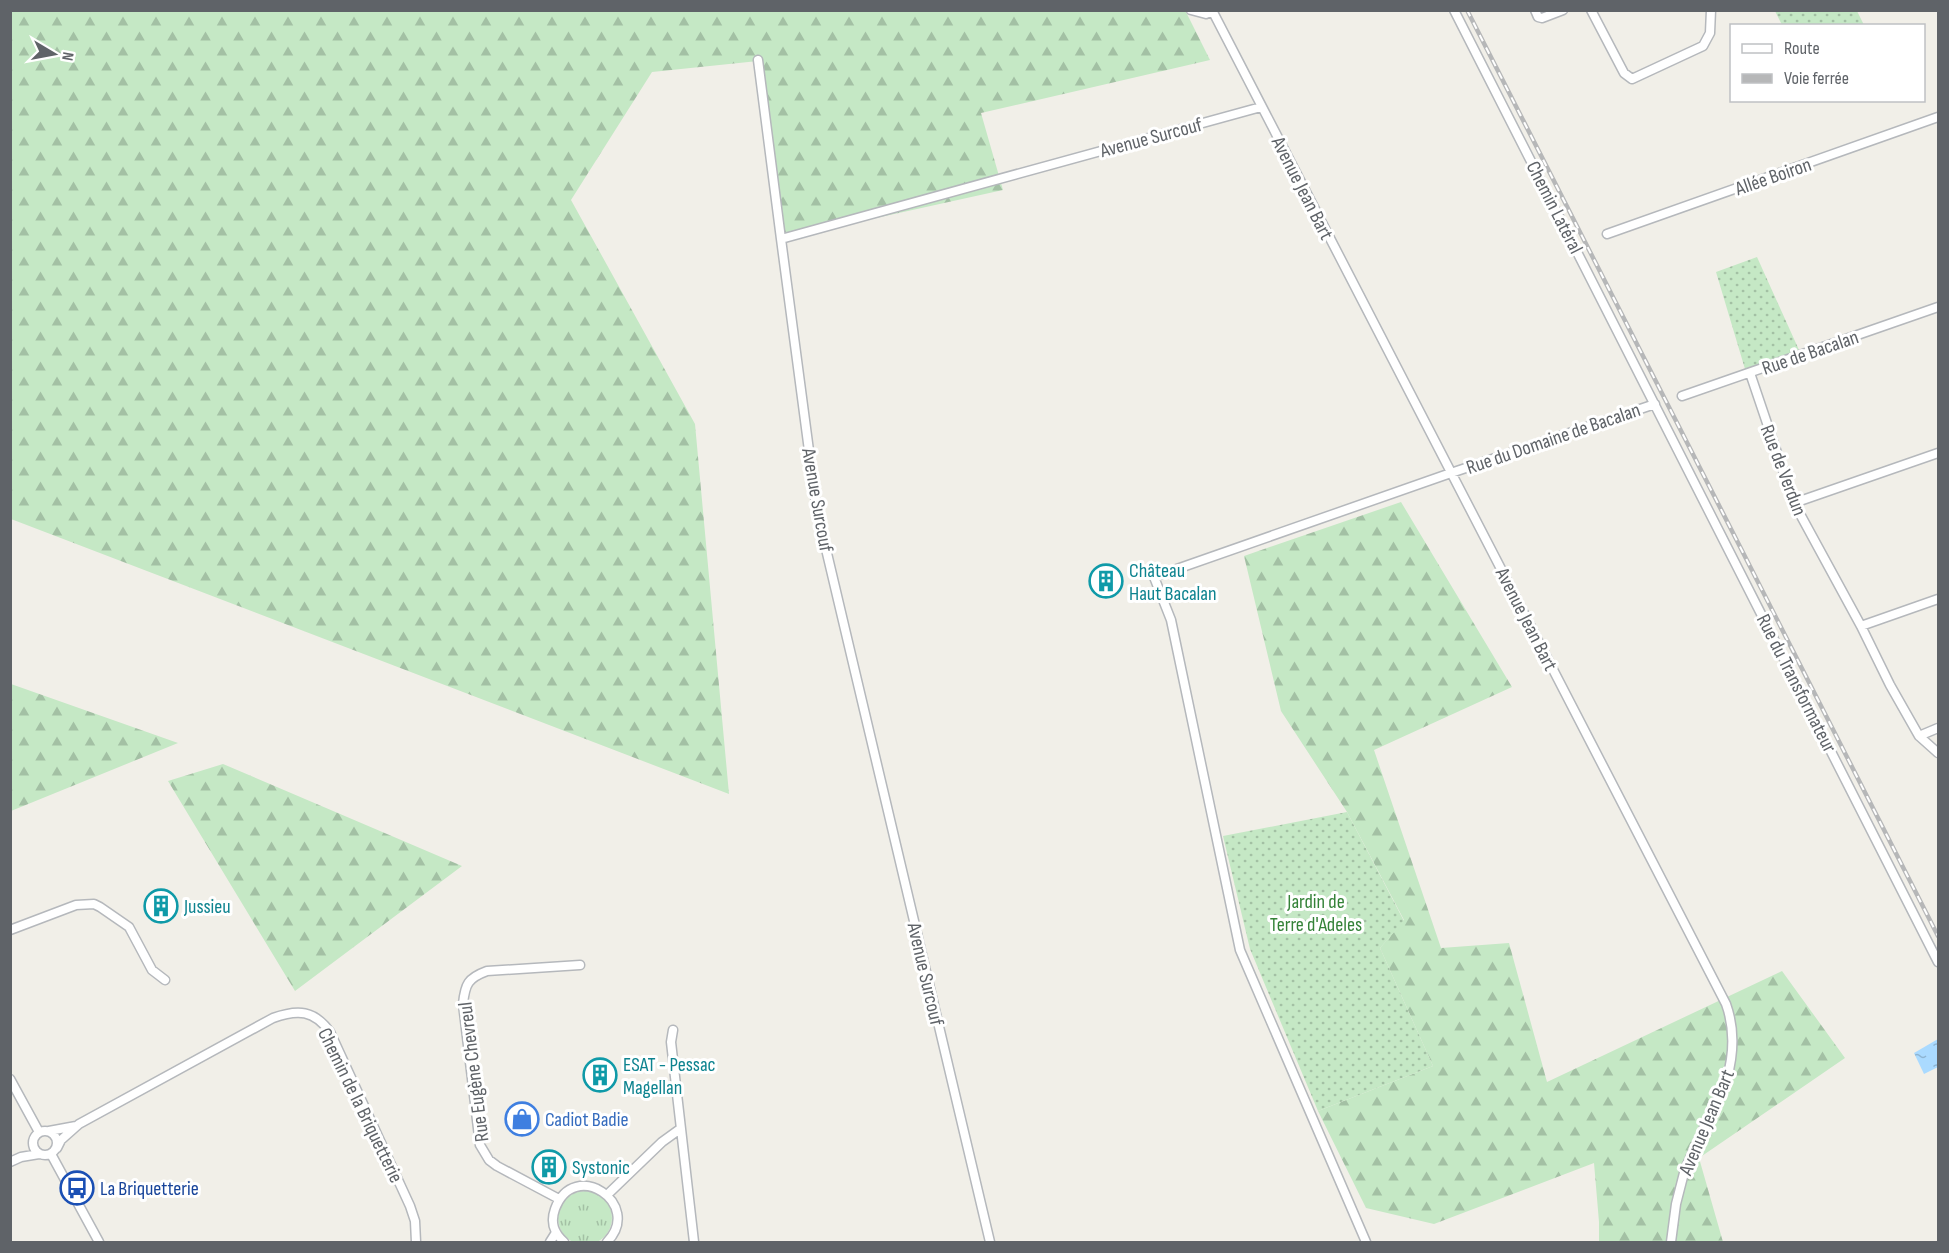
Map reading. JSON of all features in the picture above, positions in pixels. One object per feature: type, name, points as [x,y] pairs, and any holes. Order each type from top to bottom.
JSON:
[{"type":"street","points":[[1191,10],[1198,13],[1214,11]]},
{"type":"street","name":"Chemin Latéral","points":[[1455,10],[1655,404]]},
{"type":"street","points":[[1535,10],[1538,18],[1563,10]]},
{"type":"street","points":[[1591,10],[1624,74],[1632,79],[1703,46],[1710,33],[1711,10]]},
{"type":"street","name":"Avenue Jean Bart","points":[[1214,11],[1261,107],[1726,1004],[1733,1038],[1730,1067],[1685,1169],[1676,1204],[1671,1242]]},
{"type":"street","points":[[758,60],[781,239]]},
{"type":"street","name":"Avenue Surcouf","points":[[990,1242],[817,510],[781,239],[1261,107]]},
{"type":"street","name":"Allée Boiron","points":[[1607,234],[1938,117]]},
{"type":"street","name":"Rue de Bacalan","points":[[1682,396],[1938,307]]},
{"type":"street","name":"Rue de Verdun","points":[[1750,373],[1794,503],[1861,626],[1890,686],[1919,736],[1938,753]]},
{"type":"street","name":"Rue du Domaine de Bacalan","points":[[1366,1242],[1240,950],[1171,620],[1154,577],[1451,472],[1655,404]]},
{"type":"street","name":"Rue du Transformateur","points":[[1655,404],[1938,962]]},
{"type":"street","points":[[1794,503],[1938,453]]},
{"type":"street","points":[[1861,626],[1938,599]]},
{"type":"street","points":[[1919,736],[1938,728]]},
{"type":"street","points":[[10,930],[76,905],[94,904],[129,927],[152,970],[165,980]]},
{"type":"street","name":"Rue Eugène Chevreul","points":[[559,1199],[497,1166],[484,1154],[480,1146],[463,1004],[464,992],[469,981],[476,975],[487,971],[580,965]]},
{"type":"street","name":"Chemin de la Briquetterie","points":[[54,1151],[61,1140],[79,1125],[273,1018],[296,1012],[310,1014],[323,1022],[330,1032],[410,1206],[415,1221],[416,1242]]},
{"type":"street","points":[[673,1030],[671,1042],[694,1242]]},
{"type":"street","points":[[10,1079],[39,1132],[21,1156]]},
{"type":"street","name":"Chemin de la Briquetterie","points":[[39,1132],[79,1125]]},
{"type":"street","points":[[608,1194],[662,1142],[680,1129]]},
{"type":"street","points":[[49,1131],[55,1136],[54,1151],[99,1242]]},
{"type":"street","points":[[33,1141],[34,1148],[39,1154]]},
{"type":"street","points":[[10,1162],[21,1156],[47,1155],[54,1151]]},
{"type":"street","points":[[564,1242],[555,1234],[553,1224],[554,1212],[559,1199],[572,1188],[588,1186],[608,1194],[616,1210],[616,1227],[607,1242]]},
{"type":"street","points":[[550,1242],[555,1234]]},
{"type":"green space","points":[[1185,10],[1210,60],[981,113],[1003,190],[781,239],[758,61],[652,72],[571,200],[695,424],[729,794],[11,519],[10,11]]},
{"type":"green space","points":[[1775,11],[1857,11],[1864,24],[1782,24]]},
{"type":"green space","points":[[1757,257],[1799,350],[1745,369],[1716,272]]},
{"type":"green space","points":[[1401,502],[1512,687],[1374,750],[1441,948],[1509,943],[1547,1082],[1782,971],[1845,1058],[1699,1158],[1723,1242],[1599,1242],[1594,1163],[1434,1224],[1366,1208],[1318,1111],[1433,1066],[1380,948],[1404,920],[1347,812],[1281,711],[1244,556]]},
{"type":"green space","points":[[11,684],[178,743],[11,811]]},
{"type":"green space","points":[[223,764],[462,866],[295,991],[168,781]]},
{"type":"green space","name":"Jardin de Terre d'Adeles","points":[[1347,812],[1404,921],[1380,948],[1433,1066],[1318,1111],[1250,949],[1223,836]]},
{"type":"green space","points":[[585,1191],[595,1193],[604,1199],[610,1208],[612,1218],[610,1228],[604,1237],[595,1243],[585,1245],[575,1243],[566,1237],[560,1228],[558,1218],[560,1208],[566,1199],[575,1193]]},
{"type":"water","points":[[1938,1039],[1938,1067],[1924,1074],[1914,1053]]},
{"type":"railway","points":[[1467,10],[1938,936]]},
{"type":"place","name":"Château Haut Bacalan","points":[[1106,581]]},
{"type":"place","name":"Jussieu","points":[[161,906]]},
{"type":"place","name":"ESAT - Pessac Magellan","points":[[600,1075]]},
{"type":"place","name":"Cadiot Badie","points":[[522,1119]]},
{"type":"place","name":"Systonic","points":[[549,1167]]},
{"type":"place","name":"La Briquetterie","points":[[77,1188]]}]
